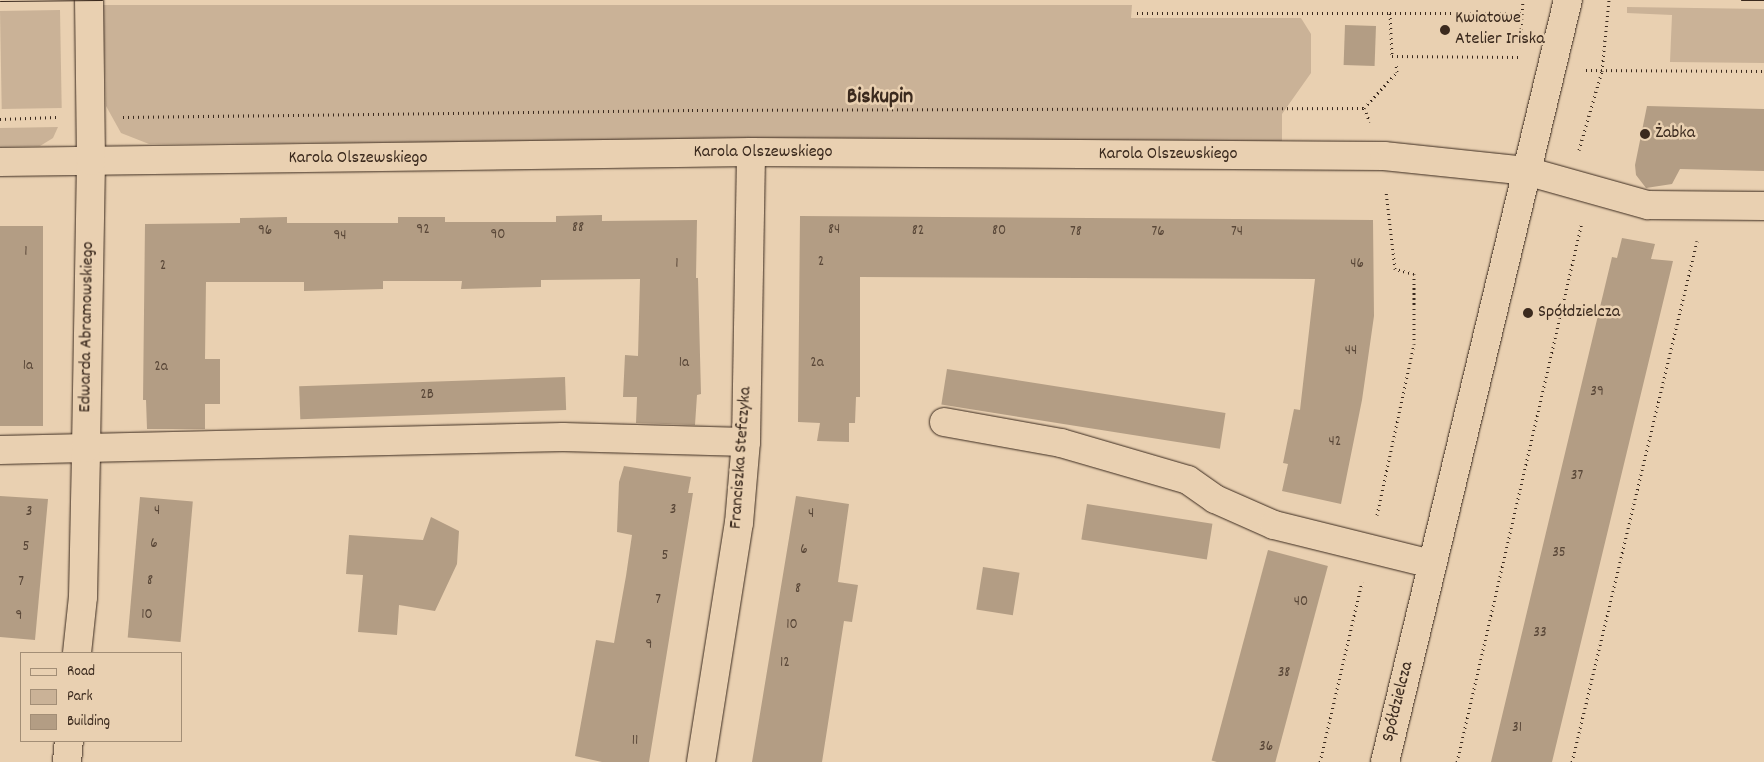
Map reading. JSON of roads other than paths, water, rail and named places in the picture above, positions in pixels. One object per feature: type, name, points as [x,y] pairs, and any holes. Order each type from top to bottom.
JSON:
[{"type":"street","name":"Edwarda Abramowskiego","points":[[77,652],[83,597],[86,448],[91,161],[89,0]]},
{"type":"street","name":"Spółdzielcza","points":[[1385,762],[1568,0]]},
{"type":"street","name":"Karola Olszewskiego","points":[[0,162],[751,152],[1384,156],[1526,171],[1648,205],[1764,206]]},
{"type":"street","name":"Franciszka Stefczyka","points":[[701,762],[740,523],[746,442],[751,152]]},
{"type":"street","points":[[944,422],[1061,443],[1179,477],[1215,498],[1274,525],[1432,564]]},
{"type":"street","points":[[0,450],[563,437],[746,442]]},
{"type":"street","points":[[67,762],[69,742]]},
{"type":"tram line","points":[[0,1],[102,0]]},
{"type":"tram line","points":[[1741,0],[1764,0]]},
{"type":"place","name":"Kwiatowe Atelier Iriska","points":[[1445,30]]},
{"type":"place","name":"Żabka","points":[[1645,134]]},
{"type":"place","name":"Spółdzielcza","points":[[1528,313]]},
{"type":"district","name":"Biskupin","points":[[880,98]]}]
